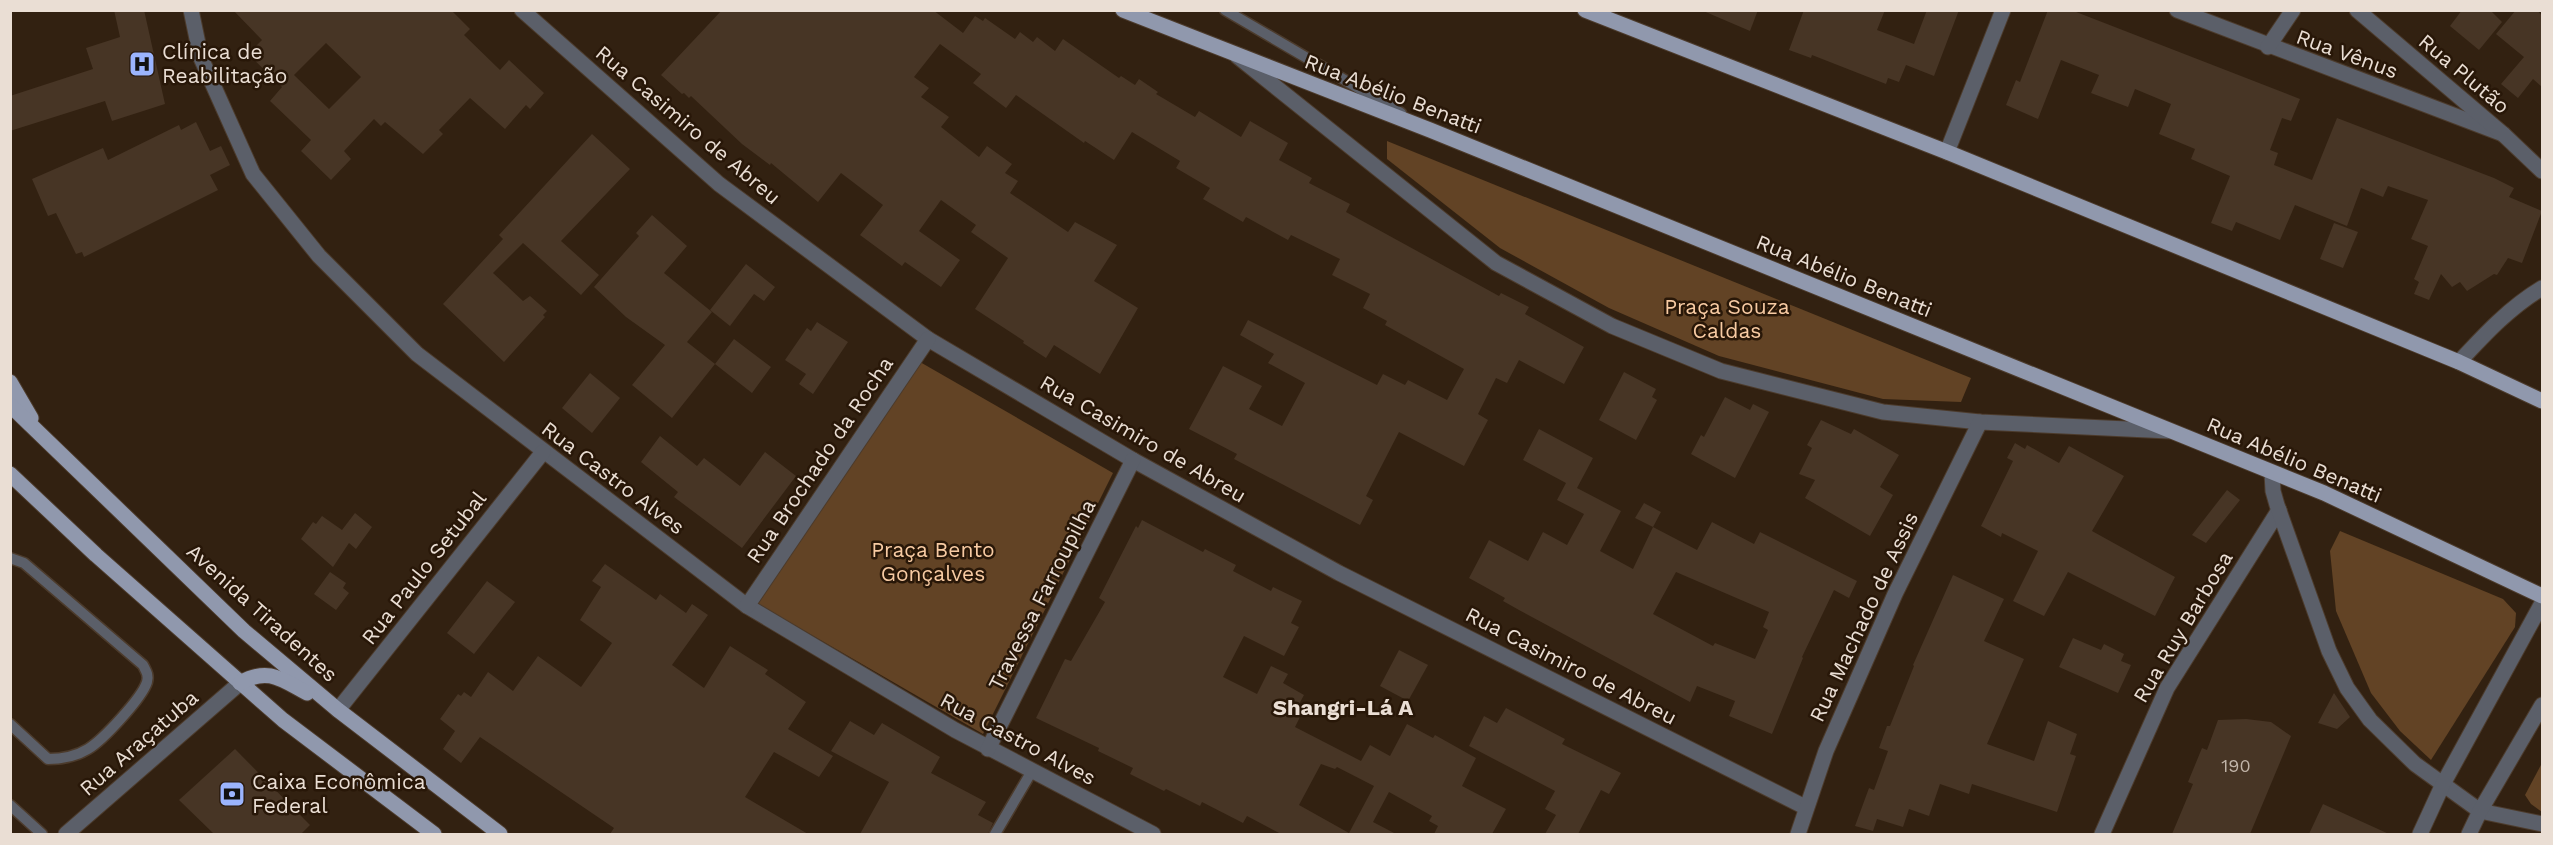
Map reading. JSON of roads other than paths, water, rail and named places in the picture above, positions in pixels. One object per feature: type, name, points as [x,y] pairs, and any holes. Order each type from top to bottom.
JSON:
[{"type":"main road","name":"Rua Abélio Benatti","points":[[1123,10],[1430,130],[2324,493],[2542,596]]},
{"type":"main road","points":[[1586,10],[1947,152],[2459,362],[2542,401]]},
{"type":"main road","points":[[10,382],[39,431]]},
{"type":"main road","name":"Avenida Tiradentes","points":[[10,405],[244,631],[338,710],[500,834]]},
{"type":"main road","points":[[10,474],[96,555],[240,683],[348,771],[434,834]]},
{"type":"main road","points":[[240,683],[254,675],[278,676],[338,710]]},
{"type":"street","name":"Rua Castro Alves","points":[[191,10],[201,58],[253,174],[319,256],[417,354],[747,606],[988,748],[1153,834]]},
{"type":"street","name":"Rua Casimiro de Abreu","points":[[522,10],[719,184],[928,339],[1133,460],[1339,573],[1805,807]]},
{"type":"street","points":[[1947,152],[2003,10]]},
{"type":"street","name":"Rua Vênus","points":[[2177,10],[2268,47],[2503,134]]},
{"type":"street","points":[[2268,47],[2292,10]]},
{"type":"street","name":"Rua Plutão","points":[[2357,10],[2503,134],[2542,171]]},
{"type":"street","points":[[1234,55],[1496,263],[1612,326],[1721,370],[1882,412],[1980,422],[2173,431]]},
{"type":"street","points":[[2459,362],[2493,324],[2542,288]]},
{"type":"street","name":"Rua Brochado da Rocha","points":[[747,606],[928,339]]},
{"type":"street","name":"Rua Machado de Assis","points":[[1798,834],[1805,807],[1826,751],[1895,594],[1980,422]]},
{"type":"street","name":"Rua Paulo Setubal","points":[[338,710],[543,452]]},
{"type":"street","name":"Travessa Farroupilha","points":[[988,748],[1133,460]]},
{"type":"street","points":[[2272,473],[2273,491],[2279,510],[2329,651],[2347,688],[2370,720],[2415,764],[2480,811],[2542,824]]},
{"type":"street","name":"Rua Ruy Barbosa","points":[[2102,834],[2167,688],[2279,510]]},
{"type":"street","points":[[2420,834],[2443,784],[2542,603]]},
{"type":"street","name":"Rua Araçatuba","points":[[66,834],[240,683]]},
{"type":"street","points":[[2469,834],[2542,705]]},
{"type":"lane","points":[[1225,10],[1430,130]]},
{"type":"lane","points":[[10,558],[24,562],[143,665],[148,674],[147,684],[119,720],[90,748],[66,759],[48,759],[10,724]]},
{"type":"lane","points":[[995,834],[1032,771]]},
{"type":"lane","points":[[10,805],[42,834]]},
{"type":"place","name":"Clínica de Reabilitação","points":[[142,64]]},
{"type":"place","name":"Caixa Econômica Federal","points":[[232,794]]},
{"type":"district","name":"Shangri-Lá A","points":[[1343,707]]},
{"type":"park label","name":"Praça Souza Caldas","points":[[1727,319]]},
{"type":"park label","name":"Praça Bento Gonçalves","points":[[933,562]]}]
